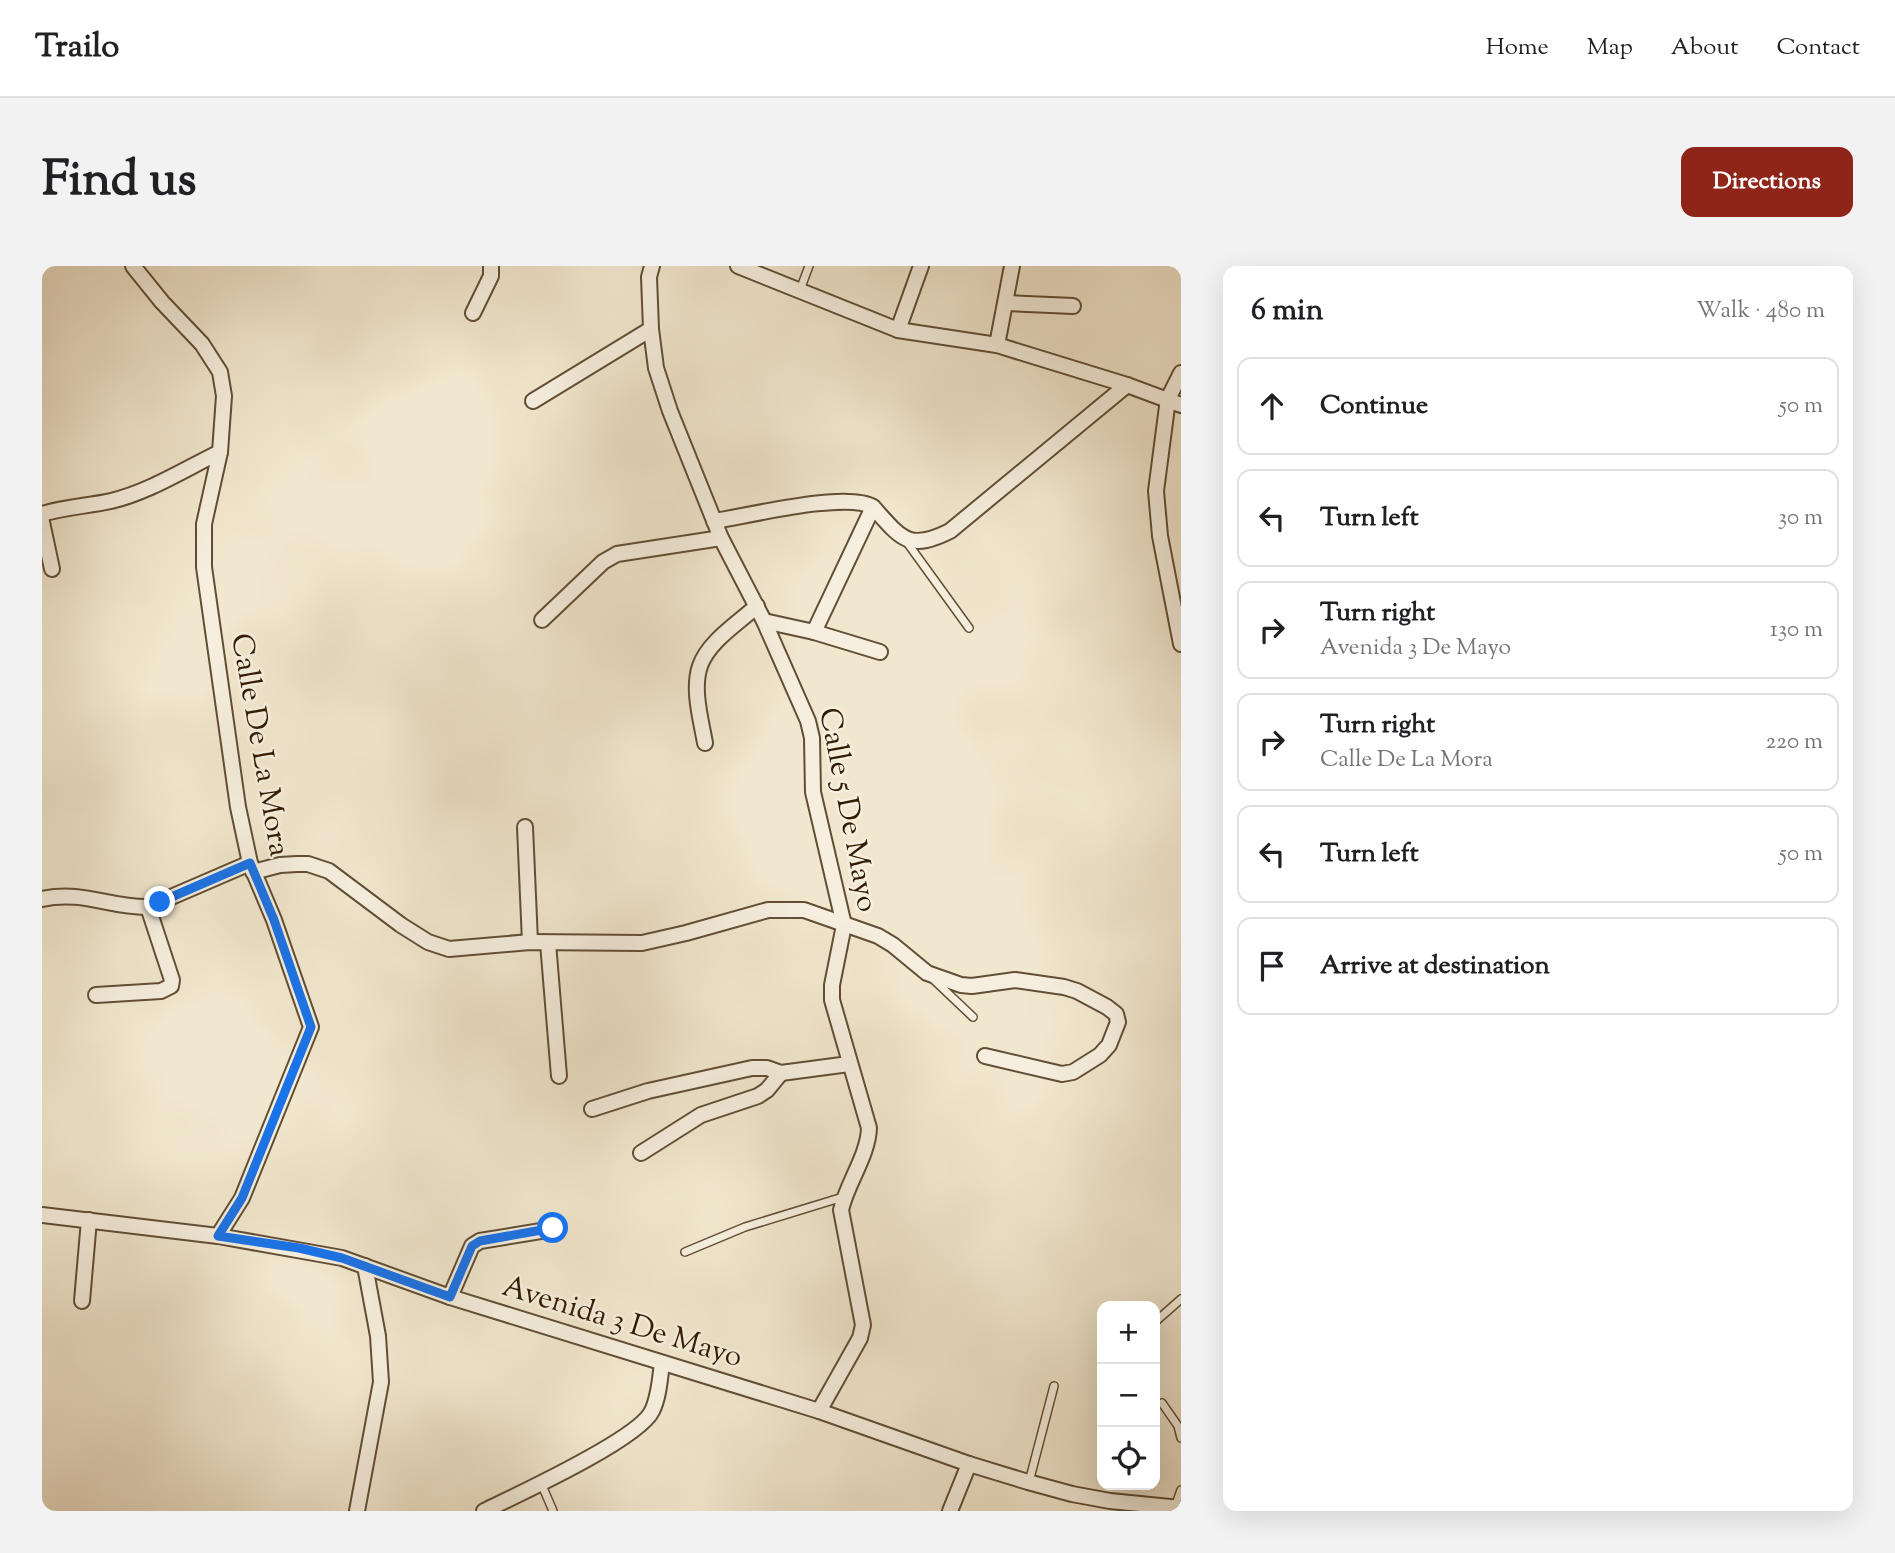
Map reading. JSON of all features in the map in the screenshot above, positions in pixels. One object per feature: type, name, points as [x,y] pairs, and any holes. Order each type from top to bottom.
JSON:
[{"type":"street","name":"Calle De La Mora","points":[[133,266],[162,302],[202,344],[220,372],[224,396],[219,452],[204,524],[204,567],[238,807],[252,868],[274,920],[311,1027],[242,1198],[218,1236]]},
{"type":"street","points":[[473,313],[491,276],[491,266]]},
{"type":"street","name":"Calle 5 De Mayo","points":[[653,266],[649,276],[656,368],[670,411],[721,538],[757,606],[808,721],[812,738],[813,792],[844,925],[832,985],[832,1000],[869,1128],[867,1141],[844,1196],[841,1210],[863,1325],[860,1338],[819,1411]]},
{"type":"street","points":[[738,266],[898,330],[997,345],[1174,402]]},
{"type":"street","points":[[898,330],[921,266]]},
{"type":"street","points":[[997,345],[1012,266]]},
{"type":"street","points":[[1006,303],[1073,306]]},
{"type":"street","points":[[533,401],[651,329]]},
{"type":"street","points":[[1181,373],[1157,468],[1157,514],[1181,644]]},
{"type":"street","points":[[714,521],[842,500],[866,503],[873,507],[905,540],[925,540],[950,531],[1126,385]]},
{"type":"street","points":[[42,514],[111,501],[143,491],[219,452]]},
{"type":"street","points":[[814,632],[873,507]]},
{"type":"street","points":[[42,522],[52,569]]},
{"type":"street","points":[[542,621],[603,562],[617,554],[721,538]]},
{"type":"street","points":[[705,743],[700,711],[700,667],[708,651],[757,606]]},
{"type":"street","points":[[764,621],[814,632],[880,652]]},
{"type":"street","points":[[525,827],[530,942]]},
{"type":"street","points":[[42,899],[73,896],[148,907],[252,868],[308,864],[329,871],[428,942],[442,948],[458,949],[530,942],[642,943],[741,916],[786,909],[804,910],[878,936],[927,973],[961,985],[1015,980],[1064,987],[1077,991],[1116,1014],[1118,1022],[1109,1045],[1100,1055],[1073,1072],[1051,1073],[985,1056]]},
{"type":"street","points":[[96,995],[161,991],[171,986],[172,980],[148,907]]},
{"type":"street","points":[[548,943],[559,1076]]},
{"type":"street","points":[[592,1110],[648,1091],[752,1069],[767,1068],[781,1073],[849,1064]]},
{"type":"street","points":[[642,1153],[701,1115],[758,1096],[767,1090],[781,1073]]},
{"type":"street","name":"Avenida 3 De Mayo","points":[[42,1215],[218,1236],[299,1248],[342,1258],[450,1297],[819,1411],[1028,1482],[1110,1501],[1177,1509]]},
{"type":"street","points":[[82,1301],[89,1220]]},
{"type":"street","points":[[450,1297],[472,1246],[480,1241],[553,1228]]},
{"type":"street","points":[[358,1511],[381,1382],[378,1336],[365,1266]]},
{"type":"street","points":[[484,1511],[541,1483],[629,1434],[643,1423],[652,1411],[662,1363]]},
{"type":"street","points":[[950,1511],[969,1464]]},
{"type":"lane","points":[[799,291],[809,266]]},
{"type":"lane","points":[[905,540],[969,628]]},
{"type":"lane","points":[[927,973],[973,1017]]},
{"type":"lane","points":[[685,1252],[745,1227],[844,1196]]},
{"type":"lane","points":[[1160,1318],[1181,1299]]},
{"type":"lane","points":[[1028,1482],[1054,1386]]},
{"type":"lane","points":[[1162,1403],[1178,1426],[1181,1438]]},
{"type":"lane","points":[[541,1483],[553,1511]]},
{"type":"lane","points":[[1177,1509],[1181,1490]]},
{"type":"route","points":[[160,902],[250,863],[274,920],[311,1027],[242,1198],[218,1236],[299,1248],[342,1258],[450,1297],[472,1246],[480,1241],[553,1228]]}]
